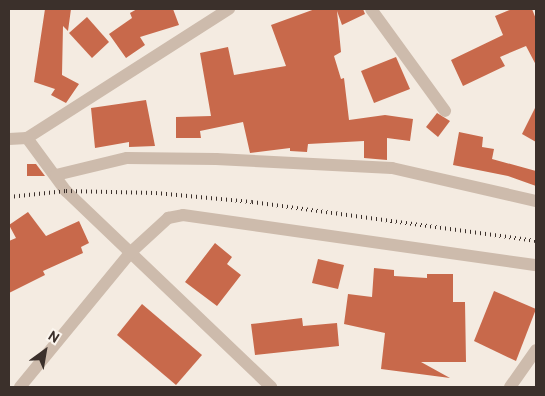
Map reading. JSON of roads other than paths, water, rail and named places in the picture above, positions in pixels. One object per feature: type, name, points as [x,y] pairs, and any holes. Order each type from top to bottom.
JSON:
[{"type":"street","points":[[9,139],[27,138],[229,9]]},
{"type":"street","points":[[371,9],[445,111]]},
{"type":"street","points":[[27,138],[66,191],[271,387]]},
{"type":"street","points":[[56,176],[127,158],[216,159],[392,168],[536,202]]},
{"type":"street","points":[[20,387],[130,253],[156,226],[168,218],[183,215],[536,265]]},
{"type":"street","points":[[510,387],[535,353]]},
{"type":"railway","points":[[9,197],[66,191],[156,193],[252,202],[536,241]]}]
